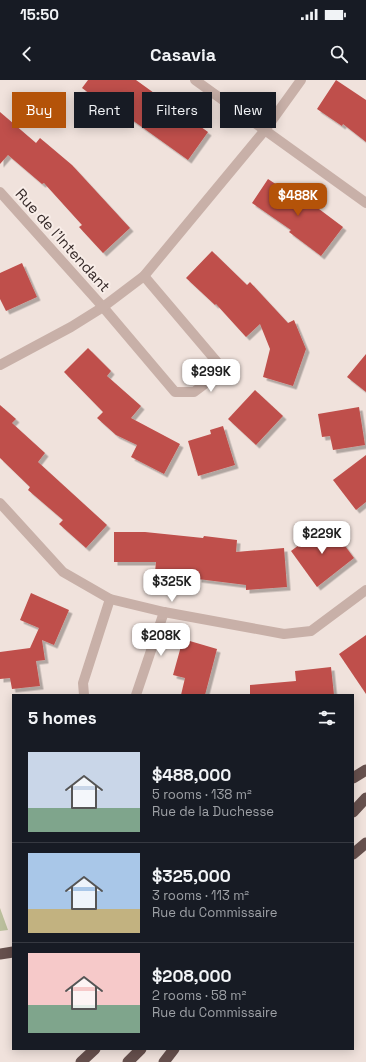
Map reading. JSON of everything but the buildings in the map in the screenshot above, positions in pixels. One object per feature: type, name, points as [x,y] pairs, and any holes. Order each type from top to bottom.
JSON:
[{"type":"highway","points":[[354,777],[366,770]]},
{"type":"highway","points":[[354,811],[366,798]]},
{"type":"highway","points":[[354,853],[366,843]]},
{"type":"highway","points":[[0,954],[12,952]]},
{"type":"highway","points":[[81,1062],[94,1050]]},
{"type":"highway","points":[[128,1062],[140,1050]]},
{"type":"highway","points":[[164,1062],[173,1050]]},
{"type":"street","points":[[195,80],[366,203]]},
{"type":"street","points":[[0,365],[71,327],[103,307],[144,276],[265,130],[301,80]]},
{"type":"street","name":"Rue de l'Intendant","points":[[0,192],[103,307],[175,392],[194,392],[218,374],[217,362],[144,276]]},
{"type":"street","points":[[0,503],[63,572],[110,598],[164,612],[284,634],[311,631],[366,590]]},
{"type":"street","points":[[84,694],[83,683],[110,598]]},
{"type":"street","points":[[136,694],[164,612]]},
{"type":"green space","points":[[0,908],[8,930],[0,931]]}]
